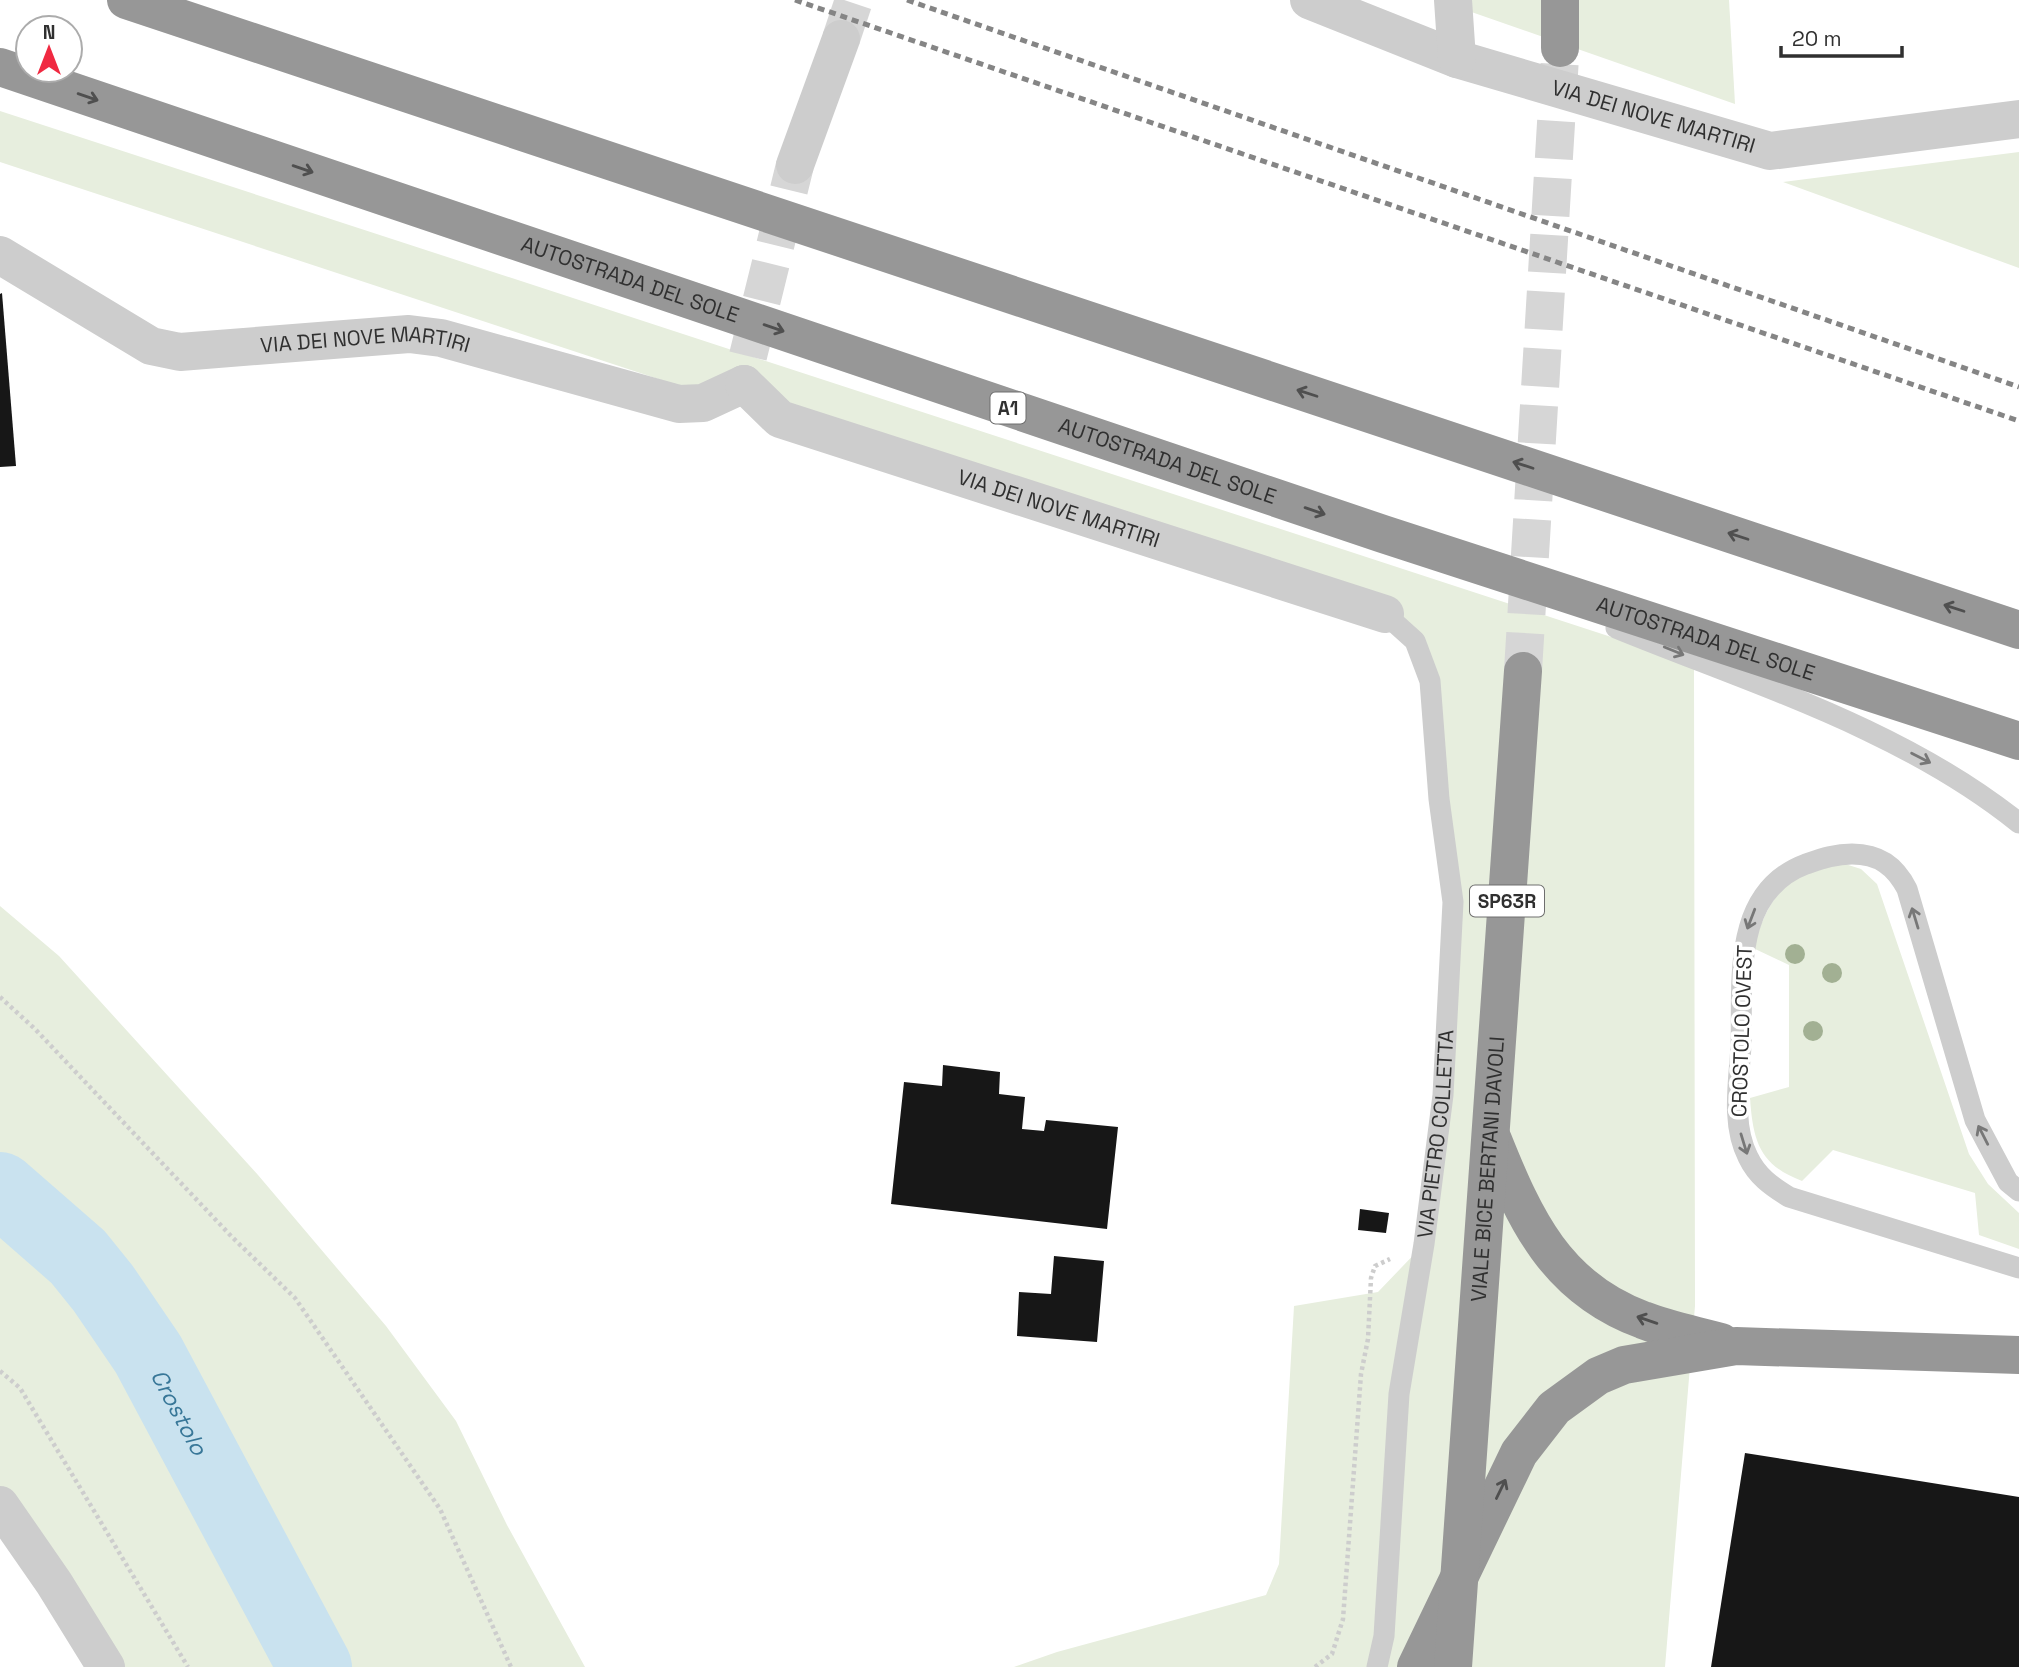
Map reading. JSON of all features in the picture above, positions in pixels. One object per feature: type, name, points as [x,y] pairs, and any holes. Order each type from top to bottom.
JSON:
[{"type":"highway","points":[[126,0],[2019,630]]},
{"type":"highway","points":[[1560,0],[1560,48]]},
{"type":"highway","name":"AUTOSTRADA DEL SOLE","points":[[0,67],[1383,534],[2019,741]]},
{"type":"highway","name":"VIALE BICE BERTANI DAVOLI","points":[[1452,1667],[1523,671]]},
{"type":"highway","points":[[1490,1132],[1521,1209],[1542,1243],[1571,1278],[1602,1300],[1642,1320],[1736,1346]]},
{"type":"highway","points":[[1416,1667],[1519,1453],[1543,1419],[1565,1398],[1598,1376],[1624,1365],[1736,1346],[2019,1355]]},
{"type":"street","name":"VIA DEI NOVE MARTIRI","points":[[1309,0],[1457,59],[1770,151],[2019,119]]},
{"type":"street","points":[[1453,0],[1457,59]]},
{"type":"street","points":[[794,165],[841,39]]},
{"type":"street","name":"VIA DEI NOVE MARTIRI","points":[[0,255],[151,346],[180,352],[409,334],[440,338],[679,404],[703,403],[746,370],[780,419],[1385,614]]},
{"type":"street","points":[[0,1505],[54,1583],[106,1667]]},
{"type":"lane","points":[[1383,534],[1860,727],[1951,773],[2019,823]]},
{"type":"lane","name":"VIA PIETRO COLLETTA","points":[[1377,1667],[1384,1636],[1399,1394],[1424,1244],[1443,1095],[1453,902],[1439,799],[1430,681],[1415,641],[1385,614]]},
{"type":"lane","name":"CROSTOLO OVEST","points":[[2019,1191],[2008,1182],[1975,1120],[1907,889],[1895,869],[1870,856],[1845,854],[1829,856],[1780,878],[1756,907],[1744,944],[1738,1126],[1747,1156],[1765,1182],[1788,1197],[2019,1268]]},
{"type":"path","points":[[0,997],[35,1030],[232,1237],[295,1298],[440,1509],[511,1667]]},
{"type":"path","points":[[1315,1667],[1332,1654],[1346,1602],[1371,1278],[1375,1266],[1424,1244]]},
{"type":"path","points":[[0,1371],[20,1388],[188,1667]]},
{"type":"green space","points":[[1437,0],[1729,0],[1735,104]]},
{"type":"green space","points":[[0,111],[1694,664],[1695,1306],[1665,1667],[1014,1667],[1057,1652],[1266,1595],[1279,1564],[1294,1306],[1378,1292],[1424,1244],[1453,902],[1415,641],[780,419],[0,162]]},
{"type":"green space","points":[[2019,152],[2019,268],[1783,182]]},
{"type":"green space","points":[[1842,863],[1861,869],[1877,884],[1969,1154],[1988,1184],[2019,1213],[2019,1249],[1979,1235],[1975,1193],[1833,1150],[1802,1181],[1776,1167],[1761,1149],[1753,1126],[1750,1098],[1789,1087],[1789,965],[1753,948],[1766,914],[1782,890],[1806,874]]},
{"type":"green space","points":[[0,906],[59,956],[258,1175],[386,1326],[456,1421],[507,1525],[585,1667],[116,1667],[0,1491]]},
{"type":"building","points":[[2,293],[16,466],[0,467],[0,294]]},
{"type":"building","points":[[943,1065],[1000,1072],[999,1094],[1025,1097],[1022,1129],[1044,1131],[1046,1120],[1118,1127],[1107,1229],[891,1204],[904,1082],[942,1086]]},
{"type":"building","points":[[1360,1209],[1389,1213],[1386,1233],[1358,1230]]},
{"type":"building","points":[[1054,1256],[1104,1261],[1097,1342],[1017,1336],[1019,1292],[1051,1294]]},
{"type":"building","points":[[1745,1453],[2019,1497],[2019,1667],[1711,1667]]},
{"type":"waterway","name":"Crostolo","points":[[0,1189],[78,1257],[103,1288],[148,1354],[315,1667]]},
{"type":"tunnel","points":[[841,39],[854,0]]},
{"type":"tunnel","points":[[1523,671],[1560,57]]},
{"type":"tunnel","points":[[748,356],[795,165]]},
{"type":"railway","points":[[795,0],[2019,421]]},
{"type":"railway","points":[[907,0],[2019,387]]}]
